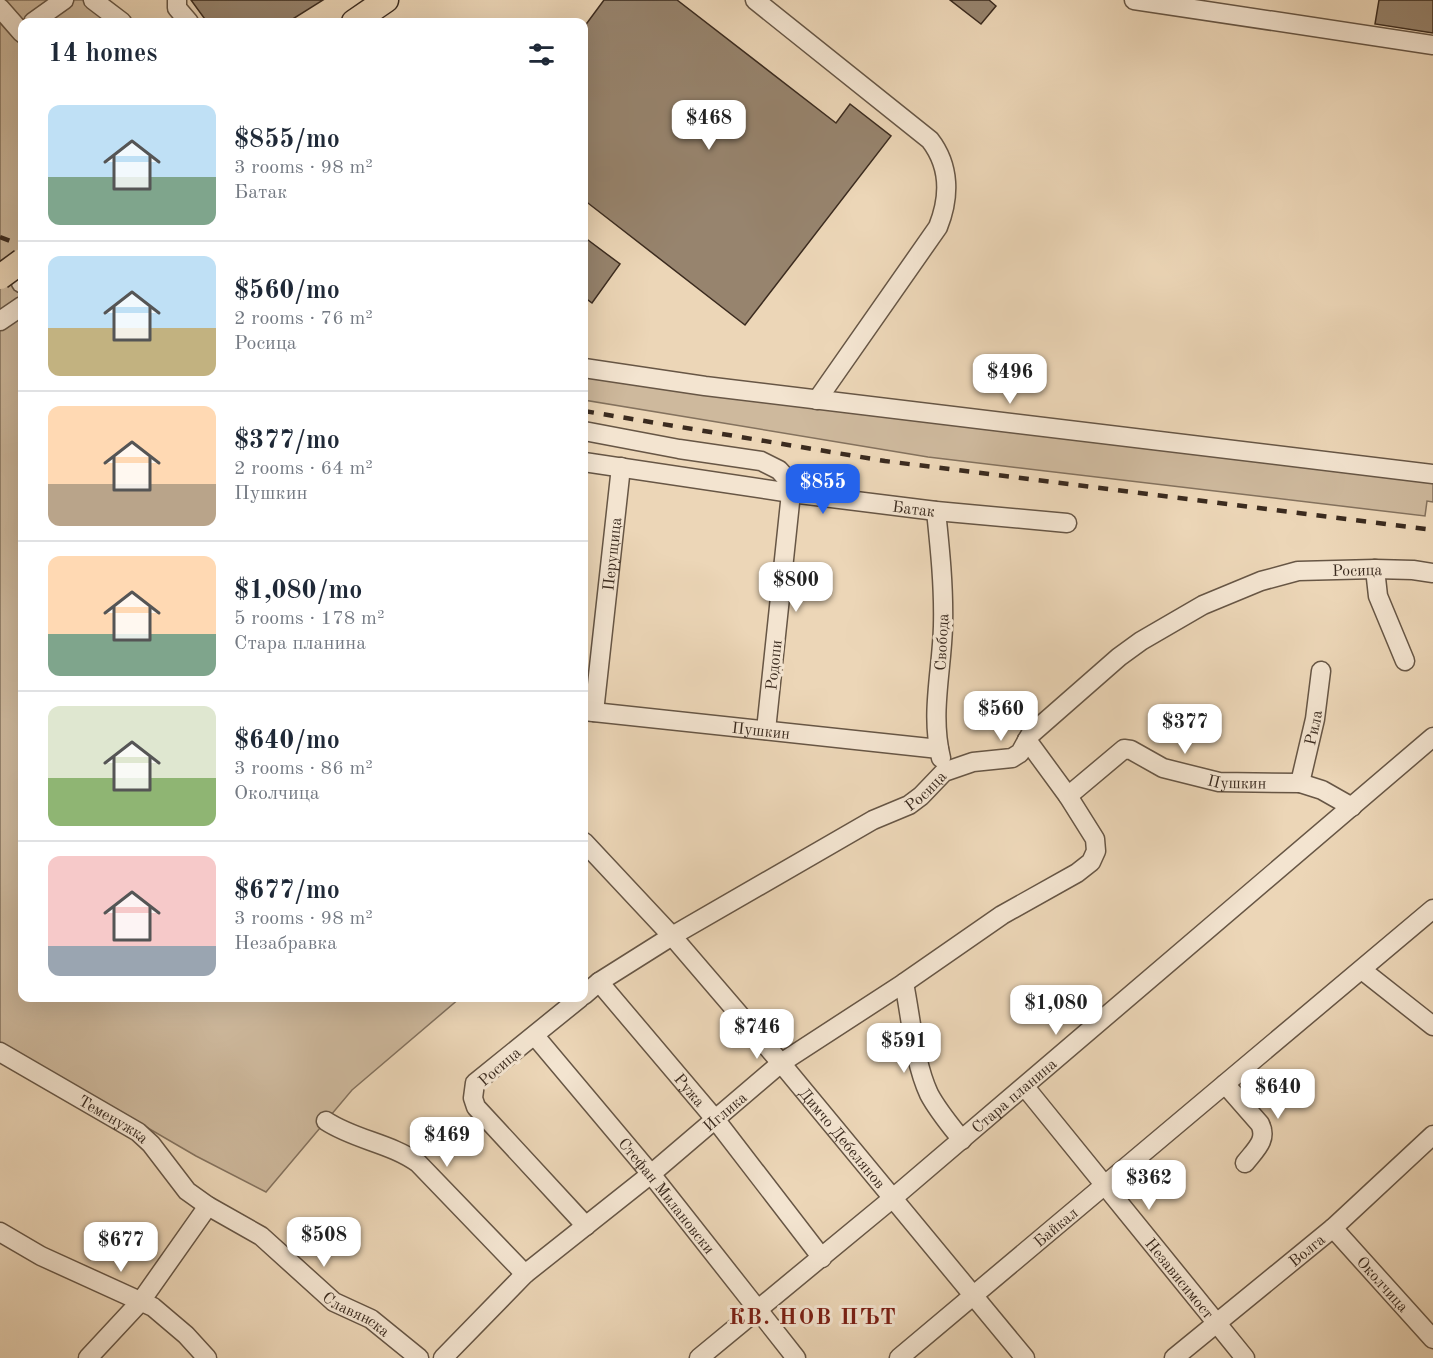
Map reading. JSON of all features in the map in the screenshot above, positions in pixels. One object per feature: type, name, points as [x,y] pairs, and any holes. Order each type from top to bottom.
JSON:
[{"type":"main road","points":[[360,18],[386,0]]},
{"type":"street","points":[[40,18],[64,0]]},
{"type":"street","points":[[93,0],[113,18]]},
{"type":"street","points":[[177,0],[177,8],[186,18]]},
{"type":"street","points":[[755,0],[930,140],[943,163],[947,187],[945,209],[938,227],[817,400]]},
{"type":"street","points":[[1134,0],[1433,45]]},
{"type":"street","points":[[0,8],[18,23]]},
{"type":"street","points":[[0,321],[18,309]]},
{"type":"street","points":[[588,369],[817,400],[1433,474]]},
{"type":"street","points":[[588,432],[679,449],[761,461],[779,470],[787,479],[791,493]]},
{"type":"street","name":"Батак","points":[[588,463],[791,493],[936,511],[1067,522]]},
{"type":"street","name":"Перущица","points":[[589,711],[621,467]]},
{"type":"street","name":"Родопи","points":[[766,730],[791,493]]},
{"type":"street","name":"Свобода","points":[[936,511],[942,577],[943,626],[935,719],[944,772]]},
{"type":"street","points":[[1375,569],[1378,596],[1405,661]]},
{"type":"street","name":"Росица","points":[[588,991],[672,936],[873,820],[909,805],[944,772],[973,762],[1012,758],[1020,753],[1030,735],[1119,657],[1203,605],[1281,574],[1298,571],[1375,569],[1433,573]]},
{"type":"street","name":"Рила","points":[[1300,783],[1315,720],[1321,671]]},
{"type":"street","name":"Пушкин","points":[[589,711],[939,748]]},
{"type":"street","name":"Стара планина","points":[[699,1358],[1025,1087],[1433,737]]},
{"type":"street","points":[[1027,740],[1068,796]]},
{"type":"street","name":"Пушкин","points":[[1068,796],[1124,749],[1131,750],[1163,768],[1219,782],[1300,783],[1322,790],[1352,807]]},
{"type":"street","name":"Иглика","points":[[443,1358],[525,1274],[651,1174],[781,1063],[904,983],[1002,915],[1077,873],[1090,862],[1096,851],[1095,839],[1068,796]]},
{"type":"street","name":"Димчо Дебелянов","points":[[588,846],[672,936],[781,1063],[1025,1358]]},
{"type":"street","name":"Байкал","points":[[904,1356],[1433,909]]},
{"type":"street","points":[[1362,970],[1433,1026]]},
{"type":"street","name":"Ружа","points":[[599,982],[715,1119],[822,1258]]},
{"type":"street","points":[[904,983],[919,1061],[928,1092],[939,1111],[962,1140]]},
{"type":"street","name":"Росица","points":[[575,1002],[475,1083],[473,1098],[476,1107],[586,1226]]},
{"type":"street","name":"Стефан Милановски","points":[[535,1036],[651,1174],[796,1358]]},
{"type":"street","name":"Теменужка","points":[[0,1052],[138,1132],[151,1144],[187,1191],[208,1206]]},
{"type":"street","points":[[1225,1084],[1264,1131],[1263,1140],[1245,1162]]},
{"type":"street","name":"Независимост","points":[[1025,1087],[1106,1185],[1215,1324],[1245,1358]]},
{"type":"street","points":[[326,1121],[350,1135],[404,1153],[418,1163],[525,1274]]},
{"type":"street","name":"Волга","points":[[1174,1358],[1333,1228],[1433,1135]]},
{"type":"street","points":[[88,1358],[141,1301],[208,1206]]},
{"type":"street","name":"Славянска","points":[[208,1206],[261,1236],[334,1302],[371,1319],[419,1358]]},
{"type":"street","name":"Околчица","points":[[1333,1228],[1433,1339]]},
{"type":"street","points":[[0,1232],[41,1256],[141,1301],[166,1317],[207,1358]]},
{"type":"shaded area","points":[[0,0],[93,0],[117,18],[18,18],[18,1002],[455,1002],[352,1090],[266,1192],[196,1156],[0,1042]]},
{"type":"shaded area","points":[[588,368],[1433,474],[1433,502],[1427,501],[1425,516],[928,457],[588,401]]},
{"type":"building","points":[[191,0],[323,0],[294,18],[204,18]]},
{"type":"building","points":[[604,0],[677,0],[836,123],[850,104],[891,136],[745,325],[588,203],[588,22]]},
{"type":"building","points":[[950,0],[989,0],[996,6],[981,24]]},
{"type":"building","points":[[1379,0],[1433,0],[1433,33],[1375,24]]},
{"type":"building","points":[[588,240],[620,264],[592,303],[588,300]]},
{"type":"railway","points":[[0,237],[13,242]]},
{"type":"railway","points":[[588,412],[885,461],[1433,530]]},
{"type":"district","name":"КВ. НОВ ПЪТ","points":[[813,1316]]}]
